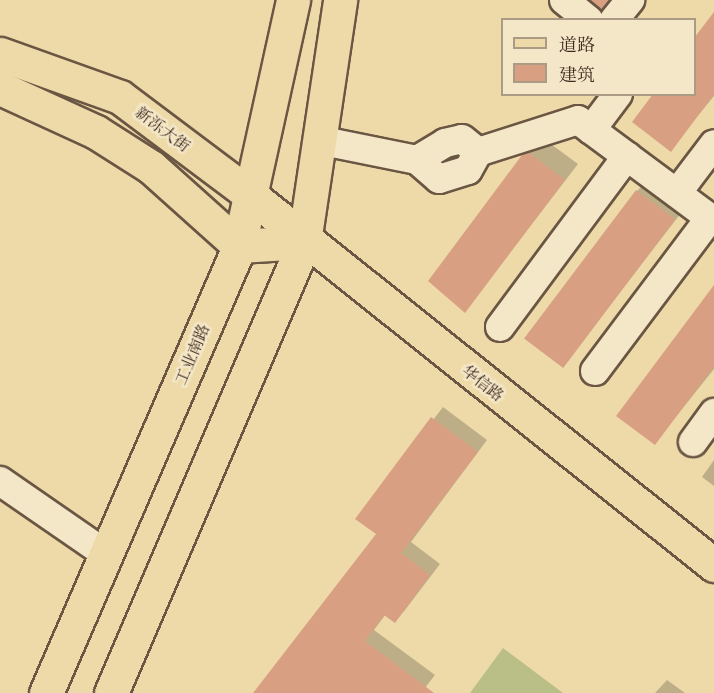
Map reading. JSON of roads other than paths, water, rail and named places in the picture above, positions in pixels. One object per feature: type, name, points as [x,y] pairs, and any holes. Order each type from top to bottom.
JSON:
[{"type":"main road","name":"工业南路","points":[[46,693],[239,246],[293,0]]},
{"type":"main road","points":[[111,693],[304,242],[340,0]]},
{"type":"main road","name":"新泺大街","points":[[0,54],[120,97],[249,194],[304,242]]},
{"type":"main road","points":[[0,87],[96,132],[151,167],[239,246],[304,242]]},
{"type":"main road","name":"华信路","points":[[304,242],[714,565]]},
{"type":"street","points":[[564,0],[586,18]]},
{"type":"street","points":[[616,18],[630,0]]},
{"type":"street","points":[[591,130],[616,96]]},
{"type":"street","points":[[318,140],[417,160],[462,139],[478,152],[578,120],[712,219],[595,371]]},
{"type":"street","points":[[677,193],[714,144]]},
{"type":"street","points":[[500,327],[627,156]]},
{"type":"street","points":[[693,442],[714,413]]},
{"type":"street","points":[[0,481],[106,554]]}]
